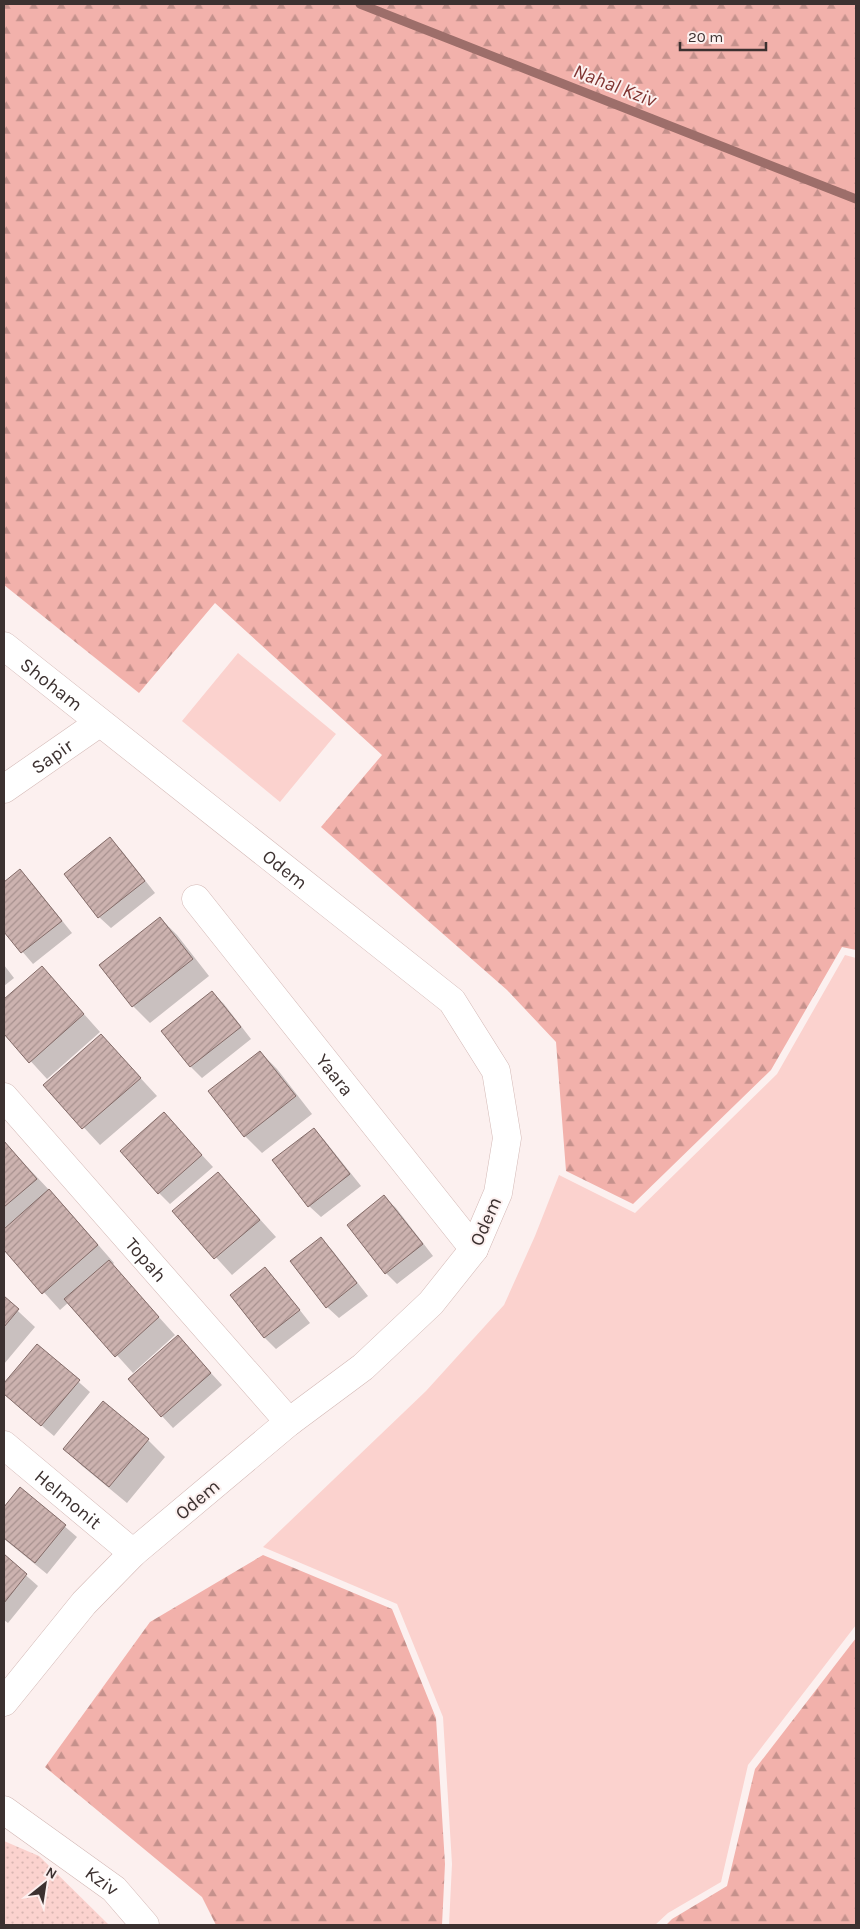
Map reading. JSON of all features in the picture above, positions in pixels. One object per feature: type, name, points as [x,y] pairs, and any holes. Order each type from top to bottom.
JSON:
[{"type":"street","name":"Shoham","points":[[4,646],[99,723]]},
{"type":"street","name":"Sapir","points":[[4,789],[99,723]]},
{"type":"street","name":"Odem","points":[[4,1702],[84,1603],[133,1553],[289,1422],[363,1367],[431,1303],[474,1249],[498,1193],[507,1138],[496,1072],[452,1001],[99,723]]},
{"type":"street","name":"Yaara","points":[[196,899],[474,1249]]},
{"type":"street","name":"Topah","points":[[4,1097],[289,1422]]},
{"type":"street","name":"Helmonit","points":[[4,1445],[133,1553]]},
{"type":"street","name":"Kziv","points":[[4,1810],[114,1889],[145,1925]]},
{"type":"shaded area","points":[[238,653],[336,734],[280,802],[182,721]]},
{"type":"shaded area","points":[[845,955],[856,958],[856,1625],[748,1765],[721,1882],[668,1913],[655,1925],[449,1925],[452,1864],[443,1717],[397,1604],[263,1547],[426,1391],[504,1305],[535,1236],[559,1175],[635,1213],[777,1074]]},
{"type":"shaded area","points":[[4,1841],[39,1856],[109,1925],[4,1925]]},
{"type":"green space","points":[[4,4],[856,4],[856,950],[842,947],[771,1070],[633,1204],[566,1171],[556,1042],[507,990],[321,827],[382,755],[215,603],[139,693],[4,585]]},
{"type":"green space","points":[[263,1555],[392,1609],[436,1718],[445,1864],[442,1925],[216,1925],[202,1897],[45,1767],[150,1622]]},
{"type":"green space","points":[[856,1638],[856,1925],[666,1925],[672,1919],[727,1886],[755,1769]]},
{"type":"building","points":[[110,837],[145,881],[98,918],[64,874]]},
{"type":"building","points":[[20,869],[62,921],[21,953],[4,932],[4,882]]},
{"type":"building","points":[[160,917],[193,959],[132,1007],[99,965]]},
{"type":"building","points":[[42,966],[84,1014],[29,1063],[4,1034],[4,999]]},
{"type":"building","points":[[212,991],[241,1027],[190,1067],[161,1031]]},
{"type":"building","points":[[101,1034],[141,1078],[82,1129],[43,1085]]},
{"type":"building","points":[[260,1051],[296,1096],[244,1137],[208,1091]]},
{"type":"building","points":[[164,1112],[202,1155],[158,1194],[120,1151]]},
{"type":"building","points":[[314,1128],[350,1174],[308,1207],[272,1160]]},
{"type":"building","points":[[4,1141],[37,1179],[4,1207]]},
{"type":"building","points":[[218,1172],[260,1220],[214,1259],[172,1211]]},
{"type":"building","points":[[49,1189],[98,1245],[42,1294],[4,1250],[4,1229]]},
{"type":"building","points":[[384,1195],[423,1244],[385,1274],[347,1225]]},
{"type":"building","points":[[321,1237],[357,1283],[326,1308],[290,1261]]},
{"type":"building","points":[[109,1260],[159,1317],[115,1357],[64,1299]]},
{"type":"building","points":[[265,1267],[300,1310],[264,1338],[230,1295]]},
{"type":"building","points":[[4,1296],[19,1309],[4,1327]]},
{"type":"building","points":[[178,1335],[211,1373],[161,1417],[128,1379]]},
{"type":"building","points":[[37,1344],[80,1380],[41,1426],[4,1394],[4,1383]]},
{"type":"building","points":[[103,1401],[149,1439],[109,1487],[63,1449]]},
{"type":"building","points":[[20,1487],[66,1525],[35,1563],[4,1538],[4,1507]]},
{"type":"building","points":[[4,1554],[27,1574],[4,1603]]},
{"type":"waterway","name":"Nahal Kziv","points":[[360,4],[856,199]]}]
